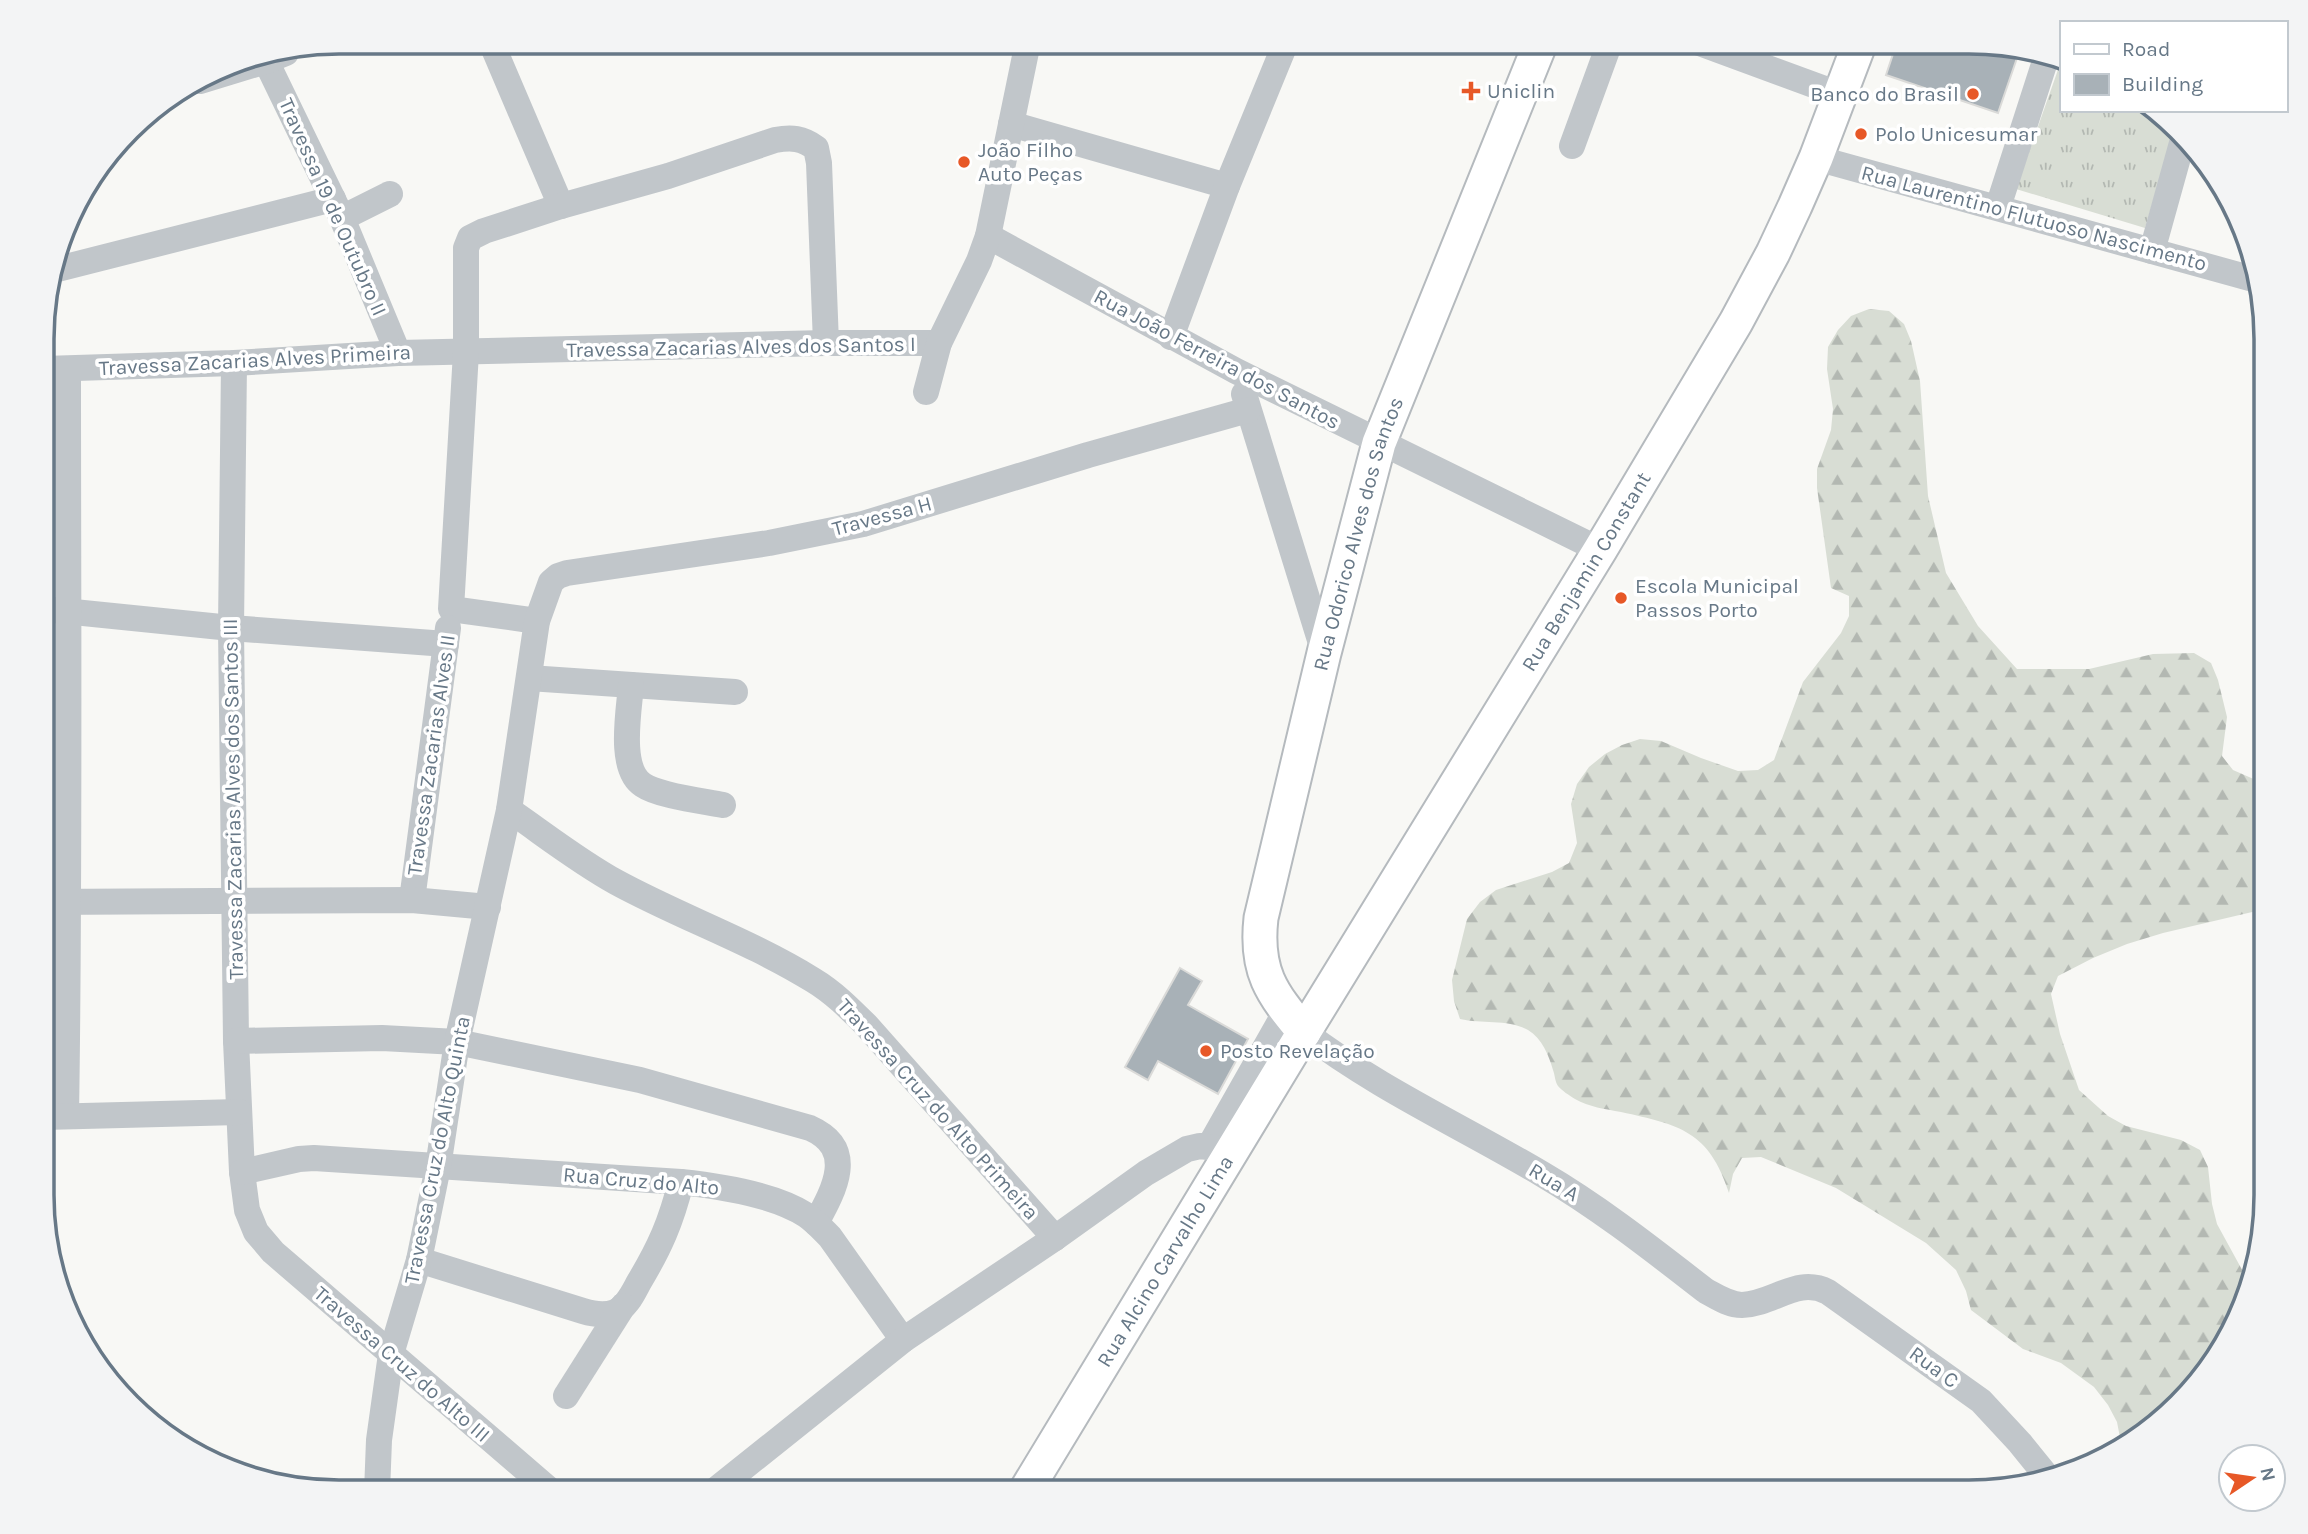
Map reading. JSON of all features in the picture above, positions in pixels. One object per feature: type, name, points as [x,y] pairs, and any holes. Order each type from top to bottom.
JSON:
[{"type":"main road","name":"Rua Odorico Alves dos Santos","points":[[1295,1021],[1266,979],[1258,940],[1324,653],[1379,443],[1536,54]]},
{"type":"main road","name":"Rua Benjamin Constant","points":[[1295,1021],[1600,550],[1736,322],[1773,253],[1816,158],[1856,54]]},
{"type":"main road","name":"Rua Alcino Carvalho Lima","points":[[1034,1480],[1295,1021]]},
{"type":"street","points":[[496,54],[561,206],[668,176],[775,140],[804,139],[816,148],[819,163],[826,344]]},
{"type":"street","name":"Travessa Zacarias Alves dos Santos I","points":[[466,352],[939,343],[979,261],[988,236],[1026,54]]},
{"type":"street","points":[[1171,337],[1227,186],[1281,54]]},
{"type":"street","points":[[1572,146],[1606,54]]},
{"type":"street","points":[[1730,54],[1841,95]]},
{"type":"street","name":"Travessa 19 de Outubro II","points":[[278,61],[398,353]]},
{"type":"street","points":[[1998,207],[2044,65]]},
{"type":"street","points":[[1011,124],[1227,186]]},
{"type":"street","points":[[2152,251],[2181,149]]},
{"type":"street","name":"Rua Laurentino Flutuoso Nascimento","points":[[1816,158],[2246,277]]},
{"type":"street","points":[[64,268],[390,194]]},
{"type":"street","name":"Travessa Zacarias Alves II","points":[[412,900],[451,609],[466,352],[467,242],[476,234],[561,206]]},
{"type":"street","name":"Rua João Ferreira dos Santos","points":[[988,236],[1171,337],[1379,443],[1600,550]]},
{"type":"street","points":[[926,392],[939,343]]},
{"type":"street","name":"Travessa Zacarias Alves Primeira","points":[[56,369],[466,352]]},
{"type":"street","name":"Travessa Zacarias Alves dos Santos III","points":[[234,363],[231,628],[236,1041],[242,1172],[247,1210],[256,1232]]},
{"type":"street","points":[[56,369],[55,1116],[239,1112]]},
{"type":"street","points":[[1236,370],[1324,653]]},
{"type":"street","name":"Travessa H","points":[[537,621],[551,582],[567,573],[769,543],[863,524],[1088,455],[1248,410]]},
{"type":"street","points":[[451,609],[537,621],[509,810]]},
{"type":"street","points":[[56,611],[231,628],[446,644]]},
{"type":"street","points":[[529,678],[735,692]]},
{"type":"street","points":[[631,685],[627,754],[635,779],[656,790],[723,805]]},
{"type":"street","name":"Travessa Cruz do Alto Quinta","points":[[377,1480],[379,1440],[391,1354],[419,1260],[438,1167],[457,1042],[509,810]]},
{"type":"street","name":"Travessa Cruz do Alto Primeira","points":[[509,810],[614,881],[780,961],[839,999],[866,1025],[1055,1238]]},
{"type":"street","points":[[57,902],[412,900],[488,907]]},
{"type":"street","name":"Rua A","points":[[1295,1021],[1347,1063],[1578,1195],[1706,1291],[1722,1300],[1744,1305],[1805,1286]]},
{"type":"street","points":[[236,1041],[382,1038],[457,1042],[640,1080],[821,1133],[835,1148],[838,1170],[831,1195],[816,1223]]},
{"type":"street","points":[[732,1480],[903,1340],[1172,1157],[1187,1149],[1221,1148]]},
{"type":"street","name":"Rua Cruz do Alto","points":[[242,1172],[314,1158],[681,1182],[754,1195],[790,1207],[816,1223],[830,1237],[903,1340]]},
{"type":"street","points":[[566,1396],[660,1246],[681,1182]]},
{"type":"street","name":"Travessa Cruz do Alto III","points":[[256,1232],[273,1252],[538,1480]]},
{"type":"street","points":[[419,1260],[596,1314],[616,1312],[623,1306]]},
{"type":"street","name":"Rua C","points":[[1805,1286],[1828,1292],[1981,1401],[2042,1470]]},
{"type":"green space","points":[[2058,69],[2060,112],[2141,112],[2171,139],[2145,228],[2016,189]]},
{"type":"green space","points":[[1869,309],[1889,311],[1904,324],[1911,341],[1920,381],[1928,496],[1946,573],[1978,626],[2017,669],[2089,669],[2153,654],[2194,653],[2211,663],[2218,680],[2227,717],[2222,756],[2233,770],[2254,779],[2254,912],[2127,944],[2058,976],[2051,994],[2060,1034],[2079,1090],[2108,1116],[2126,1126],[2181,1140],[2200,1150],[2208,1167],[2217,1224],[2243,1272],[2224,1321],[2195,1368],[2157,1409],[2120,1437],[2117,1422],[2094,1387],[2061,1363],[2023,1349],[1971,1310],[1956,1270],[1926,1243],[1836,1188],[1761,1157],[1742,1158],[1733,1174],[1729,1193],[1712,1156],[1690,1134],[1660,1121],[1597,1107],[1575,1099],[1556,1083],[1547,1053],[1533,1033],[1512,1024],[1460,1019],[1454,1001],[1452,980],[1467,919],[1480,902],[1496,890],[1552,872],[1569,863],[1577,843],[1571,804],[1577,784],[1589,767],[1605,754],[1640,739],[1661,741],[1738,771],[1758,770],[1774,760],[1803,682],[1841,633],[1849,616],[1849,596],[1831,588],[1817,488],[1817,469],[1831,430],[1833,409],[1827,369],[1828,347],[1851,316]]},
{"type":"building","name":"Banco do Brasil","points":[[1893,54],[1969,54],[2017,59],[1998,113],[1886,75]]},
{"type":"building","points":[[1180,968],[1202,981],[1188,1005],[1248,1039],[1218,1094],[1158,1061],[1148,1080],[1125,1067]]},
{"type":"place","name":"Uniclin","points":[[1471,91]]},
{"type":"place","name":"Banco do Brasil","points":[[1973,94]]},
{"type":"place","name":"Polo Unicesumar","points":[[1861,134]]},
{"type":"place","name":"João Filho Auto Peças","points":[[964,162]]},
{"type":"place","name":"Escola Municipal Passos Porto","points":[[1621,598]]},
{"type":"place","name":"Posto Revelação","points":[[1206,1051]]}]
